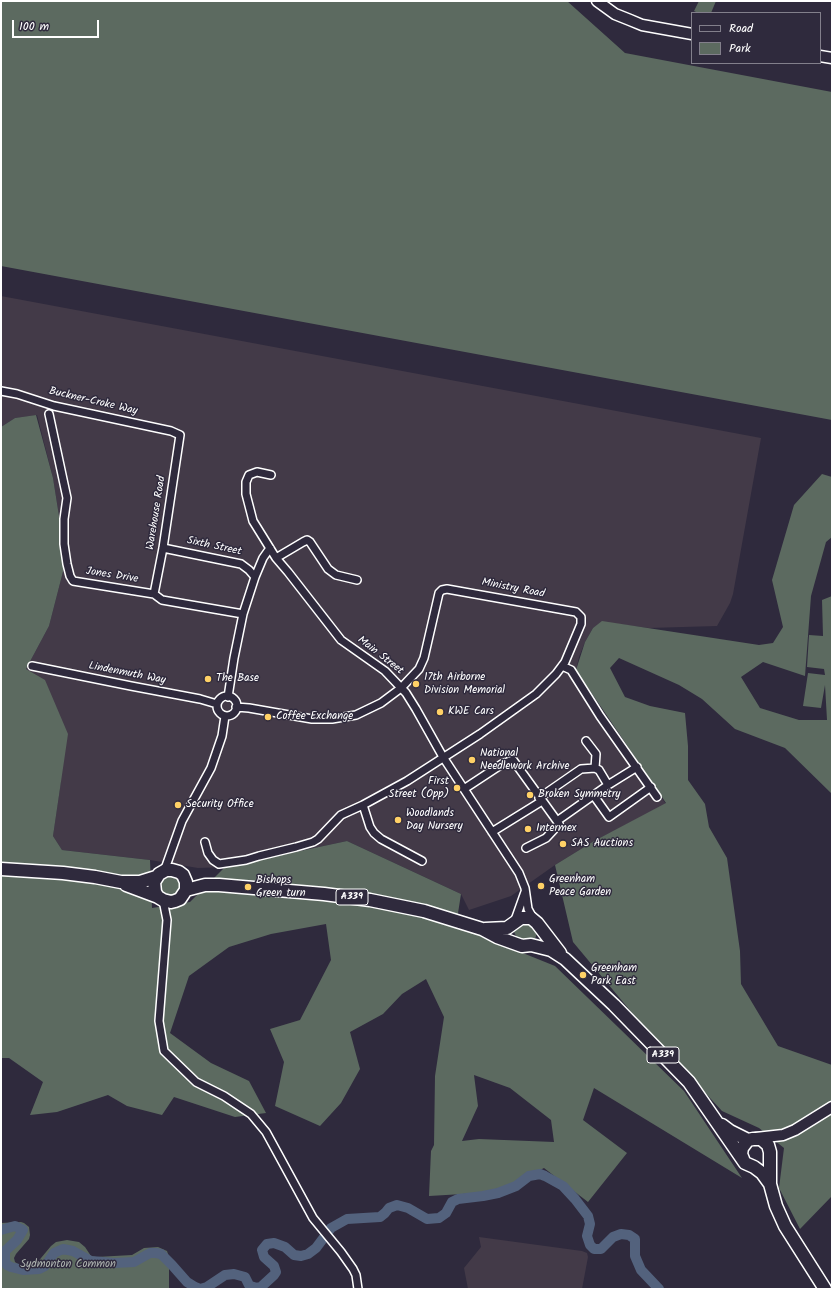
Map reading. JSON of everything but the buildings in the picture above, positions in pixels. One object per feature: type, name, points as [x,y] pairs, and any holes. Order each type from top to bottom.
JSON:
[{"type":"highway","points":[[1,869],[95,877],[121,882],[140,882],[169,870],[179,873],[186,882],[186,890],[180,899],[171,902],[121,882]]},
{"type":"highway","name":"A339","points":[[179,873],[219,885]]},
{"type":"highway","points":[[160,874],[154,888],[160,898]]},
{"type":"highway","name":"A339","points":[[186,890],[205,885],[219,885],[370,900],[424,911],[482,929],[524,945],[551,950],[565,959]]},
{"type":"highway","points":[[526,917],[536,922],[540,933],[535,943],[524,945],[512,938],[511,934],[513,924],[517,920],[526,917]]},
{"type":"highway","name":"A339","points":[[536,922],[565,959],[614,1005],[689,1082],[743,1159]]},
{"type":"highway","name":"A339","points":[[482,929],[501,929],[513,924]]},
{"type":"highway","name":"A339","points":[[715,1118],[730,1131],[752,1139]]},
{"type":"highway","points":[[770,1184],[762,1173],[754,1167],[749,1166],[743,1159],[741,1154],[742,1148],[752,1139],[764,1141],[769,1147],[770,1184],[776,1206],[785,1226],[825,1289]]},
{"type":"highway","points":[[754,1167],[759,1167],[765,1163],[770,1154]]},
{"type":"street","points":[[597,1],[615,14],[630,20],[642,24],[691,34]]},
{"type":"street","points":[[821,56],[832,58]]},
{"type":"street","name":"Buckner-Croke Way","points":[[1,391],[17,394],[54,406],[170,431],[180,435]]},
{"type":"street","name":"Jones Drive","points":[[49,414],[67,498],[63,527],[67,564],[73,581],[154,594],[162,600],[243,614]]},
{"type":"street","name":"Warehouse Road","points":[[154,594],[163,548],[180,435]]},
{"type":"street","name":"Main Street","points":[[271,475],[257,472],[249,475],[246,482],[246,494],[253,521],[276,558],[341,640],[385,671],[401,688],[416,709],[442,757],[519,873],[525,888],[528,909],[536,922]]},
{"type":"street","points":[[276,558],[307,540],[310,542],[328,569],[336,575],[357,580]]},
{"type":"street","name":"Sixth Street","points":[[163,548],[241,564],[255,577]]},
{"type":"street","points":[[228,697],[243,614],[255,577],[263,558],[270,548]]},
{"type":"street","name":"Ministry Road","points":[[401,688],[419,669],[424,658],[439,593],[447,588],[576,612],[581,617],[581,624],[572,648],[562,666]]},
{"type":"street","name":"Lindenmuth Way","points":[[32,666],[200,699],[217,704]]},
{"type":"street","points":[[204,842],[208,853],[213,860],[219,864],[246,860],[313,842],[318,839],[341,814],[363,805],[407,782],[442,757],[480,734],[536,694],[562,666],[571,670],[600,716],[657,797]]},
{"type":"street","points":[[236,707],[312,719],[340,718],[356,715],[368,710],[385,701],[401,688]]},
{"type":"street","points":[[228,697],[233,699],[236,707],[231,715],[225,716],[220,713],[217,704],[222,698],[228,697]]},
{"type":"street","points":[[160,874],[166,866],[182,821],[211,768],[222,736],[225,716]]},
{"type":"street","points":[[586,741],[596,754],[595,768]]},
{"type":"street","points":[[464,789],[502,764],[512,760],[532,785],[558,824],[546,838],[526,848]]},
{"type":"street","points":[[556,821],[637,767]]},
{"type":"street","points":[[492,832],[541,799],[581,769],[595,768],[599,770],[608,785]]},
{"type":"street","points":[[594,796],[609,817],[651,787]]},
{"type":"street","points":[[363,805],[370,827],[374,833],[381,839],[422,861]]},
{"type":"street","points":[[172,850],[179,873]]},
{"type":"street","points":[[513,924],[517,917],[525,892]]},
{"type":"street","points":[[160,898],[167,920]]},
{"type":"street","points":[[175,901],[167,920],[159,1021],[164,1052],[196,1082],[224,1096],[251,1114],[266,1132],[313,1218],[331,1239],[353,1269],[356,1275],[358,1289]]},
{"type":"street","points":[[752,1139],[783,1135],[795,1130],[832,1107]]},
{"type":"street","points":[[770,1154],[783,1135]]},
{"type":"shaded area","points":[[1,296],[761,438],[733,594],[730,603],[717,626],[649,628],[602,622],[593,628],[579,657],[576,670],[597,704],[600,716],[666,804],[594,841],[555,865],[511,896],[469,910],[461,894],[347,841],[225,867],[198,868],[150,860],[62,850],[53,836],[61,781],[26,669],[49,626],[66,560],[53,478],[37,415],[15,418],[1,427]]},
{"type":"shaded area","points":[[479,1237],[582,1251],[587,1253],[588,1257],[582,1289],[468,1289],[464,1268],[481,1247]]},
{"type":"green space","points":[[1,1],[567,1],[625,53],[832,92],[832,420],[1,266]]},
{"type":"green space","points":[[699,1],[716,1],[711,12],[694,11]]},
{"type":"green space","points":[[36,415],[53,478],[66,560],[49,626],[26,669],[45,680],[68,734],[53,836],[62,850],[150,860],[152,908],[190,902],[225,867],[347,841],[461,894],[456,926],[555,966],[684,1091],[742,1178],[594,1088],[583,1120],[627,1153],[588,1202],[544,1168],[497,1192],[429,1196],[431,1151],[434,1145],[435,1076],[444,1017],[426,979],[402,994],[383,1014],[350,1032],[360,1069],[341,1103],[320,1126],[275,1106],[284,1062],[270,1029],[300,1020],[331,960],[326,924],[271,934],[229,947],[189,976],[170,1033],[211,1063],[249,1081],[266,1113],[235,1117],[174,1097],[162,1115],[127,1106],[108,1095],[57,1112],[30,1115],[43,1082],[9,1058],[1,1058],[1,427],[15,418]],"holes":[[[474,1075],[510,1088],[551,1120],[554,1142],[479,1139],[462,1141],[478,1106]]]},
{"type":"green space","points":[[822,474],[832,477],[832,537],[826,542],[811,596],[805,676],[763,662],[741,677],[760,708],[799,720],[827,720],[825,685],[821,708],[803,706],[808,673],[825,675],[824,669],[807,667],[809,635],[823,636],[822,600],[832,596],[832,794],[785,748],[735,729],[702,699],[679,685],[619,658],[610,668],[625,697],[650,706],[685,713],[688,746],[688,780],[705,804],[709,827],[727,858],[740,951],[741,984],[778,1046],[832,1065],[832,1196],[800,1229],[779,1188],[784,1148],[759,1128],[722,1111],[638,1020],[573,942],[555,865],[594,841],[666,803],[576,670],[585,642],[593,628],[602,621],[759,645],[773,643],[783,627],[772,580],[794,505]]},
{"type":"green space","points":[[162,875],[180,877],[181,891],[170,898],[158,890]]},
{"type":"green space","points":[[531,922],[537,933],[535,939],[533,941],[518,940],[514,932],[517,925]]},
{"type":"green space","name":"Sydmonton Common","points":[[21,1222],[29,1227],[30,1235],[29,1239],[14,1258],[15,1262],[18,1264],[28,1266],[36,1264],[56,1242],[67,1240],[79,1242],[85,1247],[91,1256],[96,1257],[132,1255],[144,1248],[158,1247],[167,1251],[169,1257],[169,1289],[1,1289],[1,1223]]},
{"type":"waterway","points":[[1,1230],[15,1226],[23,1230],[17,1240],[5,1251],[5,1261],[7,1265],[23,1270],[39,1269],[45,1266],[54,1253],[63,1249],[73,1251],[91,1261],[114,1263],[134,1262],[150,1253],[156,1253],[161,1254],[187,1282],[200,1289],[207,1287],[225,1275],[234,1274],[245,1277],[249,1285],[256,1288],[261,1287],[276,1272],[274,1266],[264,1257],[262,1250],[267,1244],[274,1243],[285,1247],[294,1255],[301,1256],[308,1254],[316,1248],[331,1228],[347,1219],[380,1217],[389,1208],[397,1205],[408,1208],[427,1219],[439,1218],[446,1213],[452,1202],[458,1199],[498,1193],[516,1186],[529,1176],[540,1174],[563,1186],[588,1216],[590,1224],[587,1236],[590,1245],[594,1249],[601,1249],[613,1237],[621,1234],[629,1235],[635,1239],[635,1256],[641,1270],[659,1289]]},
{"type":"place","name":"The Base","points":[[208,679]]},
{"type":"place","name":"17th Airborne Division Memorial","points":[[416,684]]},
{"type":"place","name":"KWE Cars","points":[[440,712]]},
{"type":"place","name":"Coffee Exchange","points":[[268,717]]},
{"type":"place","name":"National Needlework Archive","points":[[472,760]]},
{"type":"place","name":"First Street (Opp)","points":[[457,788]]},
{"type":"place","name":"Broken Symmetry","points":[[530,795]]},
{"type":"place","name":"Security Office","points":[[178,805]]},
{"type":"place","name":"Woodlands Day Nursery","points":[[398,820]]},
{"type":"place","name":"Intermex","points":[[528,829]]},
{"type":"place","name":"SAS Auctions","points":[[563,844]]},
{"type":"place","name":"Greenham Peace Garden","points":[[541,886]]},
{"type":"place","name":"Bishops Green turn","points":[[248,887]]},
{"type":"place","name":"Greenham Park East","points":[[583,975]]}]
